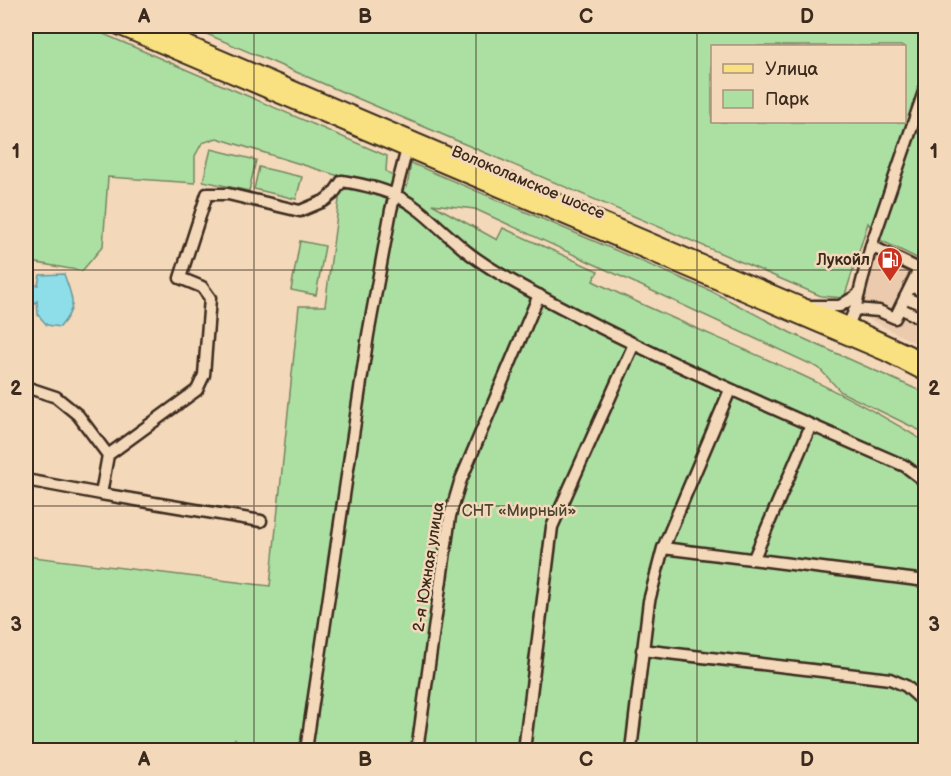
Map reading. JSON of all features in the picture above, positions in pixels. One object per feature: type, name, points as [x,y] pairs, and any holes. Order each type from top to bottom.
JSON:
[{"type":"main road","name":"Волоколамское шоссе","points":[[116,26],[804,306],[926,374]]},
{"type":"main road","name":"Волоколамское шоссе","points":[[146,26],[409,144],[846,331],[926,362]]},
{"type":"street","points":[[846,331],[855,309],[871,246],[926,86]]},
{"type":"street","points":[[306,750],[368,335],[395,193],[409,144]]},
{"type":"street","points":[[101,494],[108,455],[197,390],[204,375],[210,298],[202,287],[180,278],[207,194],[236,195],[300,211],[324,201],[333,194],[342,181],[395,193],[430,217],[465,250],[488,267],[539,295],[634,345],[730,390],[905,466],[926,482]]},
{"type":"street","points":[[871,246],[919,277],[926,294]]},
{"type":"street","points":[[855,309],[879,310],[895,318],[905,297],[919,277]]},
{"type":"street","points":[[804,306],[840,306],[859,294]]},
{"type":"street","name":"2-я Южная улица","points":[[417,750],[450,516],[460,482],[539,295]]},
{"type":"street","points":[[905,297],[926,307]]},
{"type":"street","points":[[900,308],[926,321]]},
{"type":"street","points":[[524,750],[552,527],[634,345]]},
{"type":"street","points":[[26,387],[56,397],[78,415],[108,455]]},
{"type":"street","points":[[631,750],[649,601],[663,548],[730,390]]},
{"type":"street","points":[[754,558],[811,425]]},
{"type":"street","points":[[26,480],[261,521]]},
{"type":"street","points":[[663,548],[926,581]]},
{"type":"street","points":[[642,650],[890,680],[906,686],[926,704]]},
{"type":"shaded area","points":[[880,240],[925,262],[925,348],[859,314]]},
{"type":"green space","name":"СНТ «Мирный»","points":[[26,26],[85,26],[387,156],[386,171],[407,187],[411,163],[711,291],[791,333],[925,393],[925,433],[841,392],[819,368],[475,209],[432,204],[497,240],[503,228],[598,271],[593,281],[804,376],[886,418],[925,442],[925,750],[26,750],[26,556],[270,586],[299,306],[325,306],[342,177],[217,138],[202,143],[195,156],[195,183],[108,177],[103,246],[82,271],[26,261]]},
{"type":"green space","points":[[188,26],[925,26],[925,262],[880,240],[868,223],[844,298],[821,296]]},
{"type":"green space","points":[[211,149],[256,160],[249,191],[203,181]]},
{"type":"green space","points":[[259,167],[302,177],[296,199],[254,189]]},
{"type":"green space","points":[[300,241],[325,246],[316,295],[291,290]]},
{"type":"water","points":[[64,274],[72,307],[60,327],[47,325],[38,315],[37,301],[31,307],[26,307],[26,285],[38,285],[40,275]]},
{"type":"waterway","points":[[235,739],[235,750]]},
{"type":"place","name":"Лукойл","points":[[890,283]]}]
